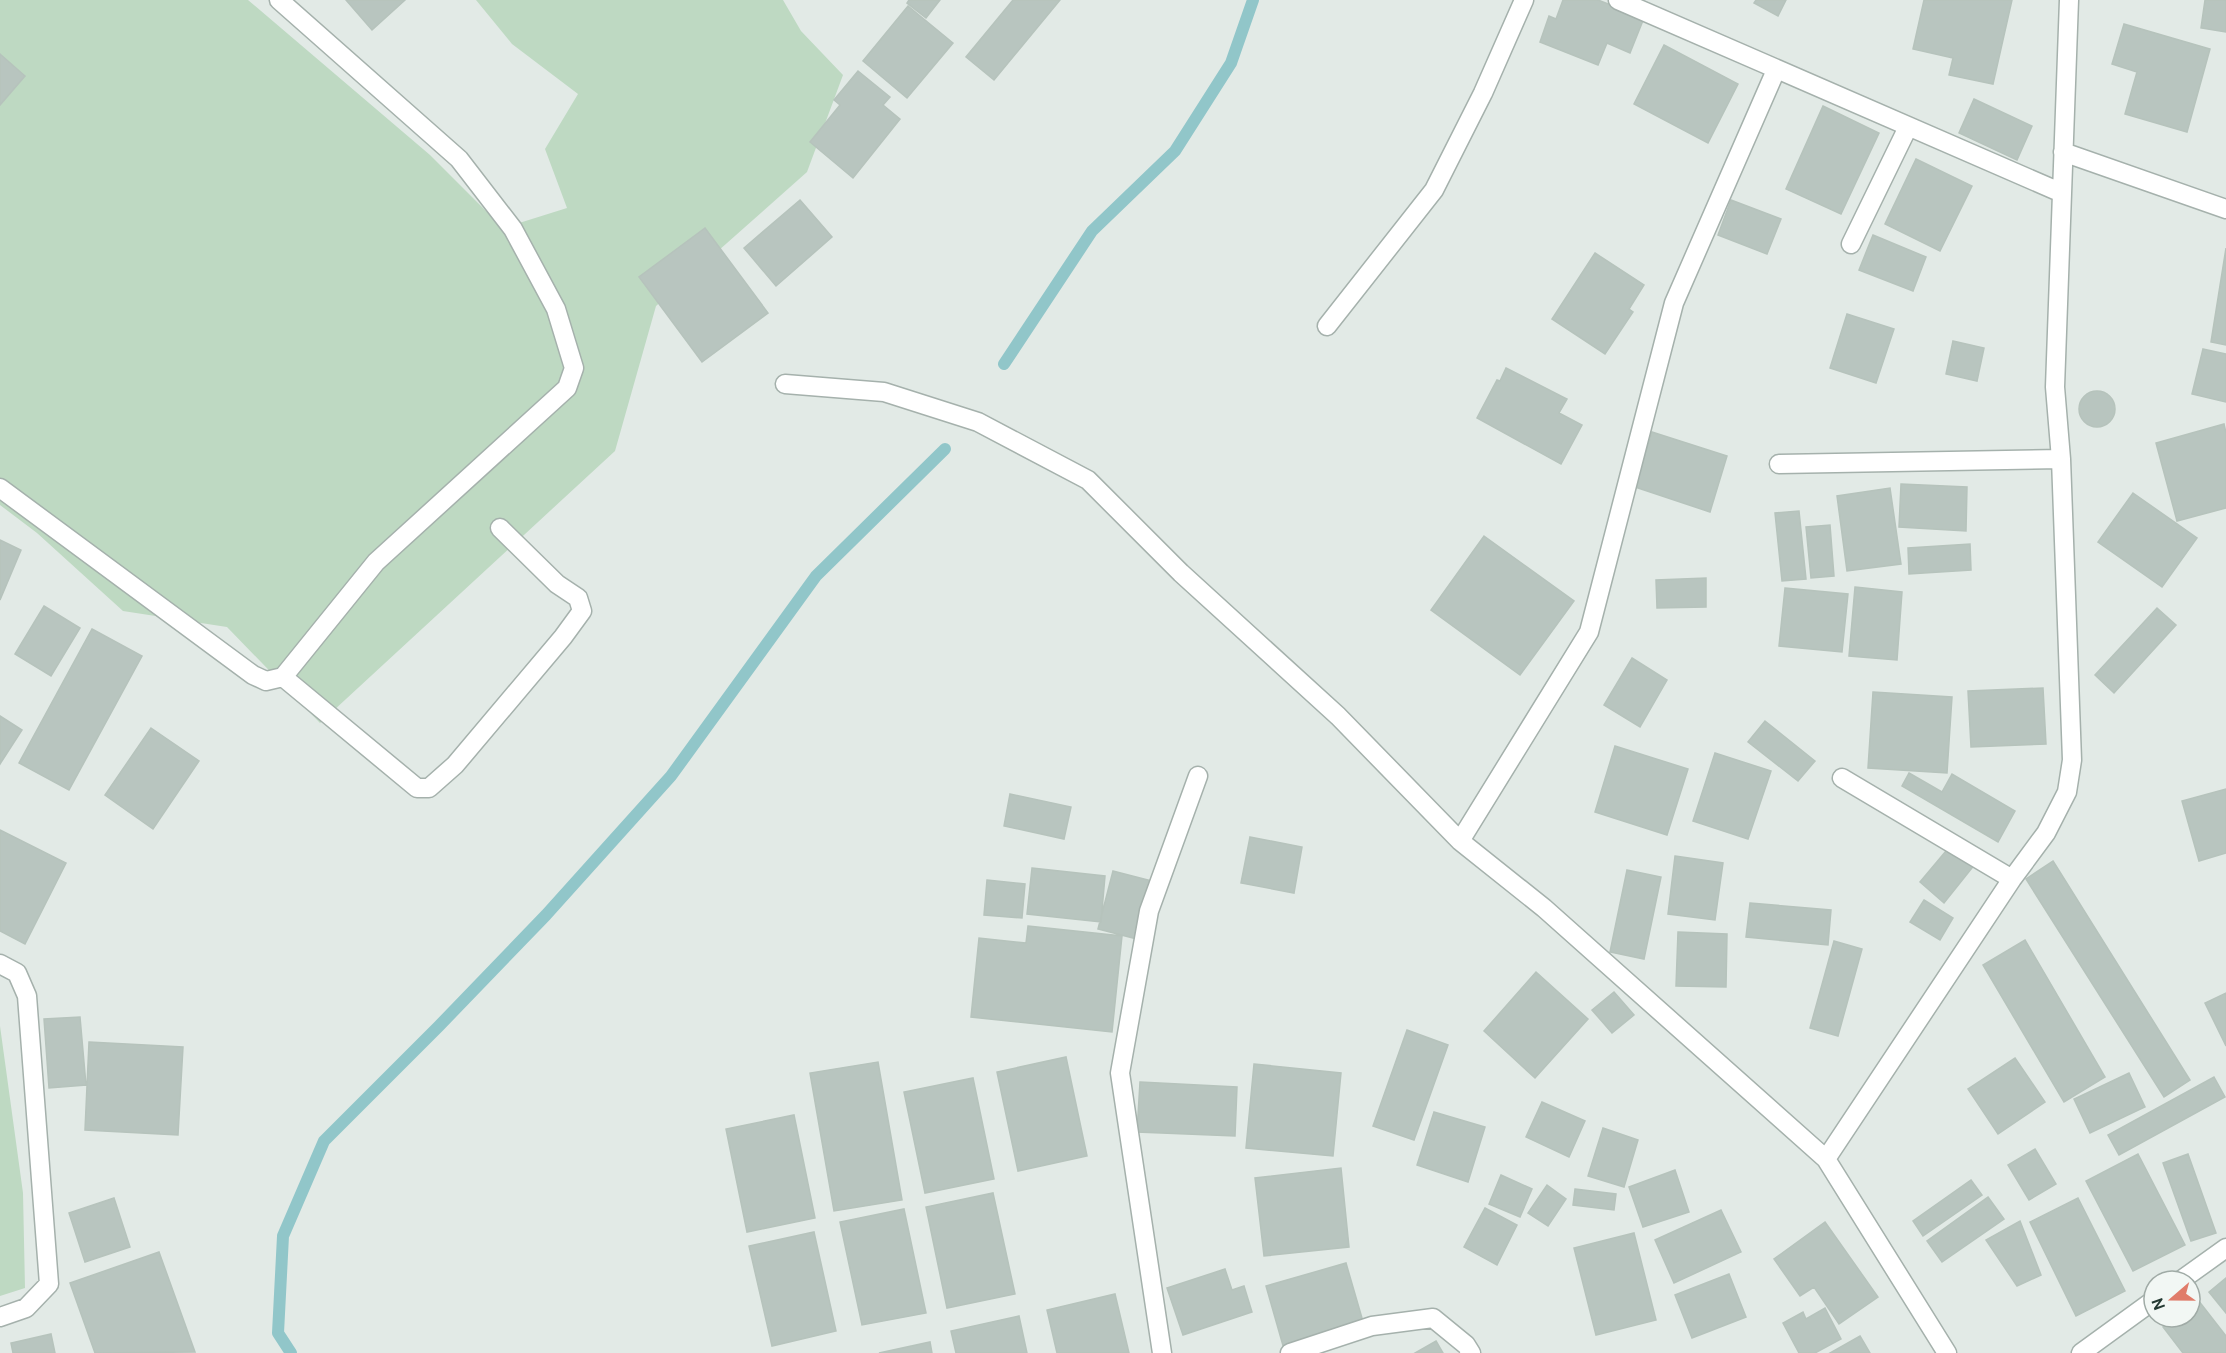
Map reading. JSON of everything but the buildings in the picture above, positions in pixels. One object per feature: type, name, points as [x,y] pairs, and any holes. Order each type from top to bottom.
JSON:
[{"type":"street","points":[[0,488],[253,675],[266,681],[283,677],[376,562],[567,388],[574,368],[556,309],[513,230],[459,159],[279,0]]},
{"type":"street","points":[[1327,326],[1434,190],[1483,93],[1524,0]]},
{"type":"street","points":[[1618,0],[2062,193]]},
{"type":"street","points":[[1826,1159],[2012,879],[2046,832],[2067,792],[2072,760],[2061,459],[2055,387],[2069,0]]},
{"type":"street","points":[[1460,841],[1588,632],[1674,303],[1776,70]]},
{"type":"street","points":[[1851,244],[1908,127]]},
{"type":"street","points":[[2063,152],[2226,209]]},
{"type":"street","points":[[785,384],[884,392],[978,422],[1088,480],[1181,573],[1338,716],[1460,841],[1545,908],[1826,1159],[1947,1353]]},
{"type":"street","points":[[1779,464],[2061,459]]},
{"type":"street","points":[[283,677],[417,788],[429,788],[455,765],[563,637],[582,611],[578,598],[557,584],[500,528]]},
{"type":"street","points":[[1162,1353],[1120,1073],[1149,911],[1198,776]]},
{"type":"street","points":[[1842,778],[2012,879]]},
{"type":"street","points":[[0,964],[17,973],[27,996],[49,1284],[26,1308],[0,1317]]},
{"type":"street","points":[[2197,1269],[2226,1248]]},
{"type":"street","points":[[2081,1353],[2142,1309]]},
{"type":"street","points":[[1290,1353],[1372,1326],[1433,1318],[1466,1345],[1471,1353]]},
{"type":"green space","points":[[0,0],[248,0],[430,155],[503,228],[567,208],[545,149],[578,94],[512,44],[476,0],[783,0],[801,31],[843,75],[807,172],[656,306],[615,451],[320,723],[227,627],[123,611],[37,533],[0,505]]},
{"type":"green space","points":[[0,1026],[23,1193],[25,1288],[0,1296]]},
{"type":"waterway","points":[[1004,364],[1092,231],[1175,151],[1231,63],[1253,0]]},
{"type":"waterway","points":[[291,1353],[278,1333],[283,1236],[324,1141],[546,915],[671,776],[816,576],[945,449]]}]
